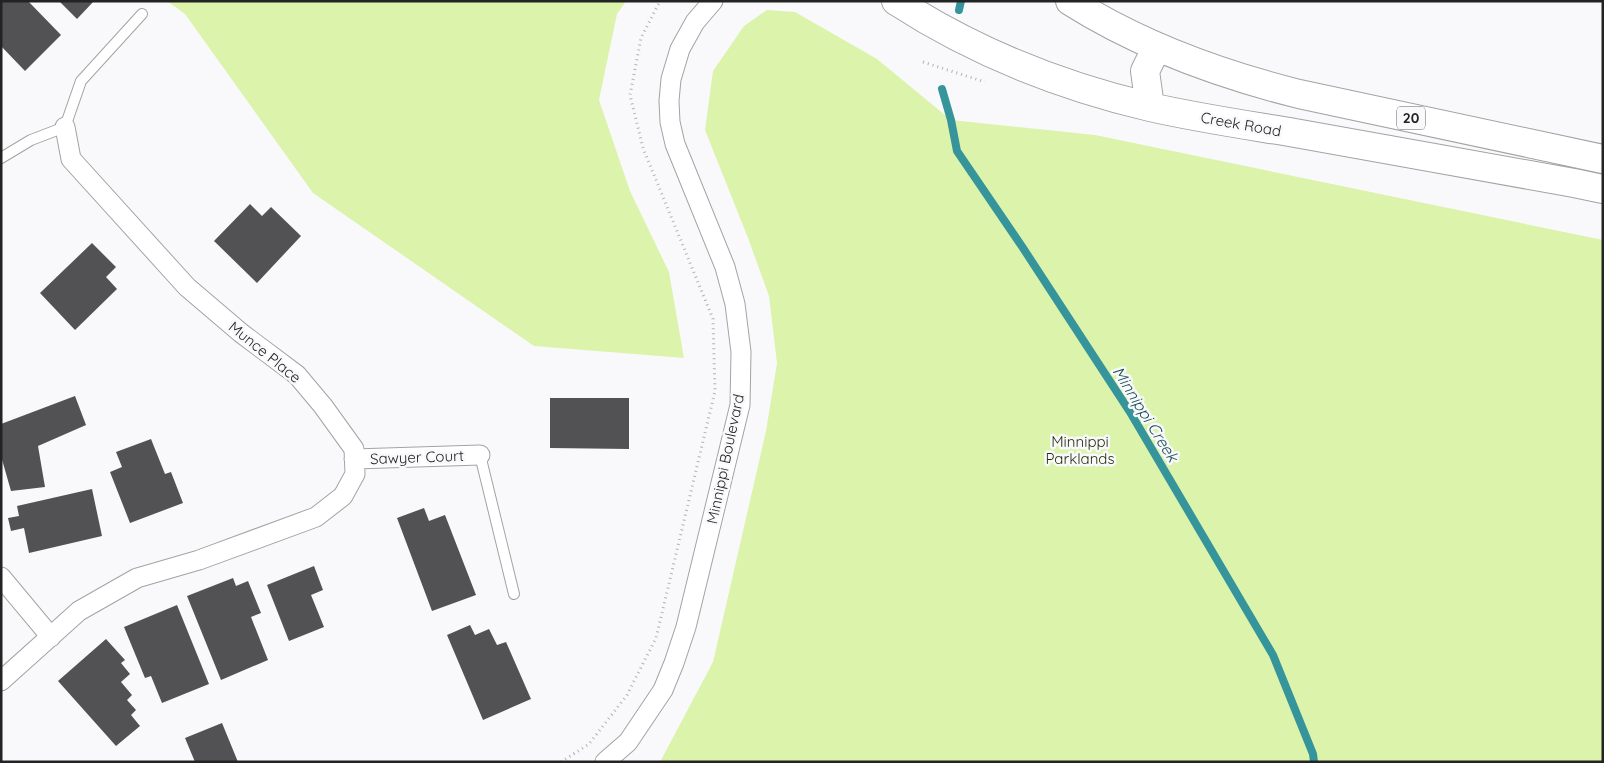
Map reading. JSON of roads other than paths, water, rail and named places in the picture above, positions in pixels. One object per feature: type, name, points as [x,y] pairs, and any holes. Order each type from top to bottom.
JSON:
[{"type":"main road","name":"Creek Road","points":[[896,1],[952,34],[1008,60],[1076,85],[1150,107],[1603,189]]},
{"type":"main road","name":"20","points":[[1070,1],[1099,19],[1157,47],[1220,73],[1284,90],[1603,159]]},
{"type":"main road","points":[[1150,107],[1145,71],[1157,47]]},
{"type":"street","name":"Minnippi Boulevard","points":[[605,762],[628,742],[663,690],[674,663],[686,628],[740,405],[742,352],[735,304],[725,267],[675,144],[670,122],[669,101],[675,65],[687,35],[695,22],[713,1]]},
{"type":"street","name":"Munce Place","points":[[1,681],[79,611],[137,578],[199,560],[316,517],[343,496],[355,474],[354,448],[298,376],[241,333],[187,287],[72,159],[65,127]]},
{"type":"street","name":"Sawyer Court","points":[[354,459],[480,455]]},
{"type":"street","points":[[1,577],[51,637]]},
{"type":"lane","points":[[1,158],[31,140],[65,127],[81,82],[142,14]]},
{"type":"lane","points":[[480,455],[514,594]]},
{"type":"waterway","name":"Minnippi Creek","points":[[959,10],[961,1]]},
{"type":"waterway","name":"Minnippi Creek","points":[[942,89],[957,151],[1130,412],[1273,655],[1313,754],[1314,762]]},
{"type":"park label","name":"Minnippi Parklands","points":[[1080,450]]}]
